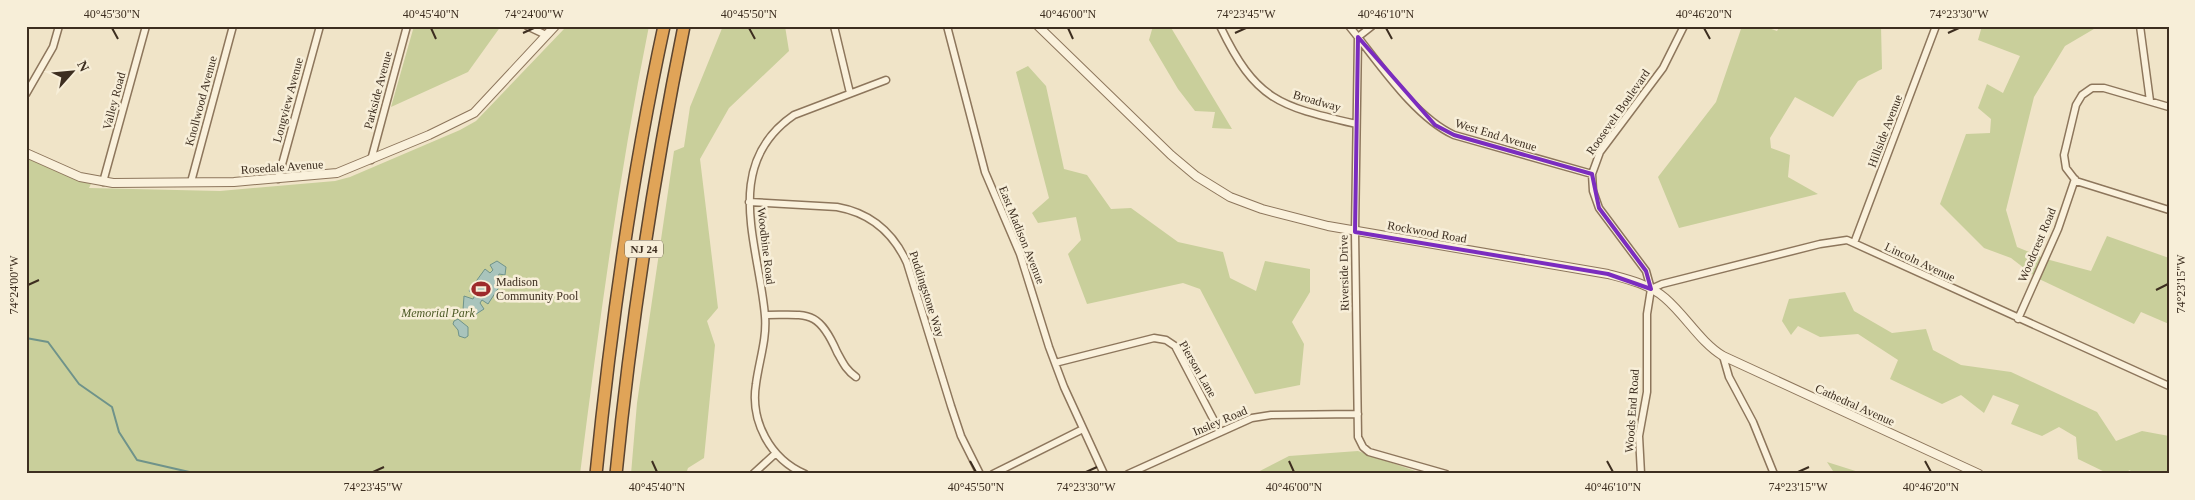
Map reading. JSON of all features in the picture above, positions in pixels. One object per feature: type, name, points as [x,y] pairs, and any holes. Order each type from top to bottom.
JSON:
[{"type":"highway","name":"NJ 24","points":[[596,474],[606,378],[623,258],[641,142],[664,26]]},
{"type":"highway","name":"NJ 24","points":[[616,474],[630,344],[647,227],[684,26]]},
{"type":"street","points":[[26,94],[52,47],[59,26]]},
{"type":"street","name":"Valley Road","points":[[103,182],[146,26]]},
{"type":"street","name":"Knollwood Avenue","points":[[191,182],[233,26]]},
{"type":"street","name":"Longview Avenue","points":[[278,179],[320,26]]},
{"type":"street","name":"Parkside Avenue","points":[[371,160],[407,26]]},
{"type":"street","points":[[527,26],[546,35]]},
{"type":"street","name":"Rosedale Avenue","points":[[26,153],[80,177],[103,182],[191,182],[328,175],[371,160],[465,119],[474,113],[555,26]]},
{"type":"street","points":[[834,26],[850,93]]},
{"type":"street","name":"East Madison Avenue","points":[[947,26],[982,164],[1020,254],[1055,363],[1104,474]]},
{"type":"street","name":"Rockwood Road","points":[[1038,26],[1171,156],[1209,185],[1230,197],[1262,209],[1355,232],[1608,274],[1633,281],[1651,289],[1666,299],[1709,345],[1723,356]]},
{"type":"street","name":"Broadway","points":[[1220,26],[1240,66],[1258,86],[1269,94],[1301,111],[1356,124]]},
{"type":"street","name":"West End Avenue","points":[[1349,26],[1419,112],[1435,125],[1454,135],[1592,174]]},
{"type":"street","points":[[1358,37],[1372,26]]},
{"type":"street","name":"Roosevelt Boulevard","points":[[1651,289],[1646,272],[1599,208],[1593,191],[1592,174],[1600,152],[1664,68],[1684,26]]},
{"type":"street","name":"Hillside Avenue","points":[[1854,243],[1936,26]]},
{"type":"street","points":[[2140,26],[2150,101]]},
{"type":"street","name":"Riverside Drive","points":[[1358,37],[1355,232],[1358,437],[1367,451],[1446,474]]},
{"type":"street","name":"Woodbine Road","points":[[805,474],[793,468],[776,453],[760,427],[755,406],[765,316],[752,238],[749,202],[751,178],[761,147],[775,130],[794,115],[886,80]]},
{"type":"street","points":[[2169,107],[2104,88],[2092,88],[2082,95],[2076,105],[2064,155],[2066,168],[2074,179],[2169,210]]},
{"type":"street","name":"Woodcrest Road","points":[[2018,319],[2058,229],[2074,179]]},
{"type":"street","name":"Puddingstone Way","points":[[749,202],[837,206],[870,218],[887,231],[896,242],[907,263],[950,406],[961,436],[980,474]]},
{"type":"street","name":"Lincoln Avenue","points":[[1651,289],[1662,284],[1842,239],[2169,386]]},
{"type":"street","name":"Woods End Road","points":[[1641,474],[1639,436],[1646,392],[1647,314],[1651,289]]},
{"type":"street","points":[[765,316],[802,315],[816,320],[826,329],[844,367],[856,377]]},
{"type":"street","name":"Pierson Lane","points":[[1055,363],[1154,338],[1166,340],[1178,350],[1220,432]]},
{"type":"street","points":[[1723,356],[1729,376],[1753,422],[1774,474]]},
{"type":"street","name":"Cathedral Avenue","points":[[1723,356],[1979,474]]},
{"type":"street","name":"Insley Road","points":[[1128,474],[1220,432],[1262,416],[1358,414]]},
{"type":"street","points":[[993,474],[1083,429]]},
{"type":"street","points":[[753,474],[776,453]]},
{"type":"highlighted area","points":[[1358,37],[1435,125],[1454,135],[1592,174],[1599,208],[1646,271],[1651,289],[1608,274],[1355,232]]},
{"type":"green space","points":[[414,26],[501,26],[468,72],[391,107]]},
{"type":"green space","name":"Memorial Park","points":[[563,26],[649,26],[619,193],[580,474],[26,474],[26,156],[79,181],[91,184],[89,188],[220,191],[335,181],[350,177],[460,130],[476,121],[564,29]]},
{"type":"green space","points":[[723,26],[785,26],[789,51],[729,108],[700,159],[718,308],[707,321],[715,345],[704,458],[688,468],[686,474],[631,474],[637,403],[674,151],[684,147],[690,107]]},
{"type":"green space","points":[[1153,26],[1170,26],[1232,129],[1212,128],[1215,112],[1195,111],[1178,89],[1149,40]]},
{"type":"green space","points":[[1742,26],[1763,26],[1777,31],[1780,26],[1881,26],[1882,69],[1858,81],[1833,117],[1795,97],[1770,138],[1771,148],[1790,155],[1788,177],[1818,194],[1679,228],[1658,177],[1716,102]]},
{"type":"green space","points":[[1982,26],[2007,28],[2008,26],[2099,26],[2065,46],[2034,97],[2006,210],[2017,247],[2046,259],[2091,271],[2107,236],[2169,258],[2169,324],[2141,312],[2134,324],[2037,278],[2011,258],[1984,248],[1940,204],[1966,134],[1990,133],[1991,119],[1978,108],[1987,84],[2003,93],[2020,56],[1978,40]]},
{"type":"green space","points":[[1028,66],[1046,86],[1064,169],[1087,175],[1111,209],[1131,208],[1178,242],[1223,252],[1230,278],[1256,291],[1265,261],[1310,269],[1310,292],[1292,322],[1304,344],[1300,385],[1255,394],[1200,289],[1183,283],[1087,304],[1068,254],[1081,240],[1076,217],[1038,223],[1032,213],[1049,198],[1016,72]]},
{"type":"green space","points":[[1845,292],[1854,311],[1892,333],[1926,329],[1933,350],[1961,365],[2011,372],[2097,412],[2116,441],[2142,431],[2169,436],[2169,474],[2137,474],[2129,470],[2127,474],[2109,474],[2078,459],[2076,437],[2059,427],[2042,436],[2011,424],[2019,405],[1993,395],[1984,413],[1961,395],[1942,404],[1890,379],[1898,360],[1858,334],[1820,337],[1798,326],[1791,335],[1782,321],[1789,299]]},
{"type":"green space","points":[[1358,451],[1424,474],[1254,474],[1289,456]]},
{"type":"green space","points":[[1827,462],[1865,474],[1835,474]]},
{"type":"water","points":[[497,261],[506,267],[505,275],[499,274],[498,277],[503,281],[488,304],[482,300],[480,303],[484,309],[473,316],[463,310],[464,296],[473,299],[475,295],[469,291],[485,269],[490,273],[493,270],[490,265]]},
{"type":"water","points":[[458,319],[468,327],[468,336],[465,338],[459,336],[458,330],[453,324]]},
{"type":"waterway","points":[[26,338],[48,342],[79,384],[112,407],[119,432],[137,460],[198,474]]},
{"type":"place","name":"Madison Community Pool","points":[[481,289]]}]
